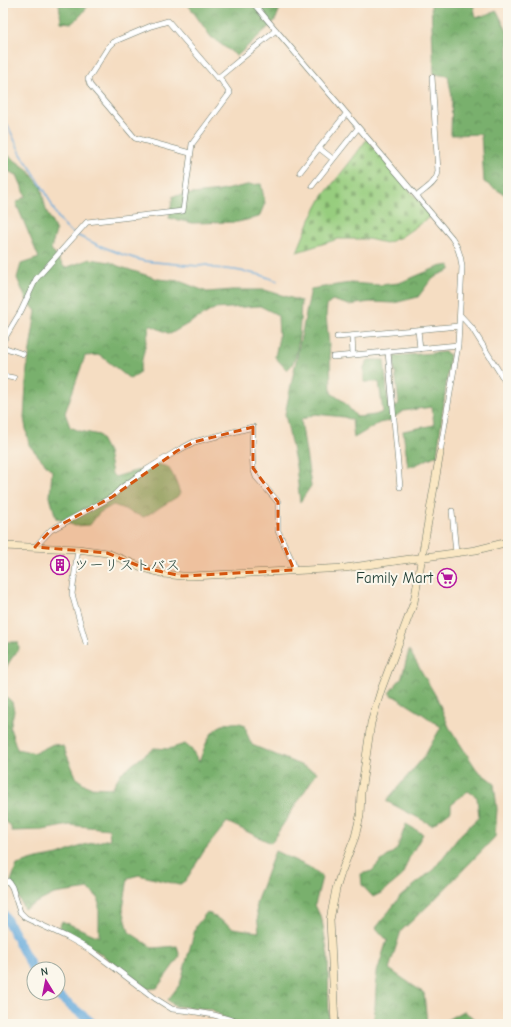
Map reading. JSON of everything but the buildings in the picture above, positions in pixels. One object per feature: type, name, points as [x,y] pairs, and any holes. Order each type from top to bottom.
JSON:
[{"type":"street","points":[[253,3],[452,238],[460,253],[462,267],[458,345],[414,602],[381,690],[371,723],[361,792],[360,816],[355,837],[336,889],[330,920],[335,1024]]},
{"type":"street","points":[[3,342],[21,311],[36,279],[87,222],[183,211],[192,144],[230,93],[219,77],[218,79],[168,21],[151,26],[113,42],[88,79],[90,85],[135,138],[190,153]]},
{"type":"street","points":[[219,77],[276,30]]},
{"type":"street","points":[[416,196],[434,182],[438,171],[432,77]]},
{"type":"street","points":[[300,172],[346,114]]},
{"type":"street","points":[[312,186],[358,128]]},
{"type":"street","points":[[319,148],[334,159]]},
{"type":"street","points":[[460,315],[472,328],[508,386]]},
{"type":"street","points":[[336,337],[459,326]]},
{"type":"street","points":[[418,330],[420,349]]},
{"type":"street","points":[[352,336],[353,355]]},
{"type":"street","points":[[333,357],[458,345]]},
{"type":"street","points":[[3,347],[23,354]]},
{"type":"street","points":[[388,352],[400,487]]},
{"type":"street","points":[[3,376],[14,378]]},
{"type":"street","points":[[35,547],[51,530],[112,497],[121,488],[146,470],[177,451],[194,442],[253,427],[253,468],[256,477],[278,502],[278,531],[293,563],[294,570]]},
{"type":"street","points":[[452,511],[456,553]]},
{"type":"street","points":[[3,546],[78,549],[107,553],[144,568],[164,574],[182,576],[345,568],[476,550],[508,542]]},
{"type":"street","points":[[78,549],[72,594],[86,643]]},
{"type":"street","points":[[3,882],[8,881],[12,887],[20,912],[26,918],[67,937],[92,951],[156,999],[172,1009],[190,1010],[246,1024]]},
{"type":"highlighted area","points":[[253,427],[253,468],[278,502],[278,531],[294,570],[182,576],[144,568],[107,553],[35,547],[51,530],[112,497],[177,451],[194,442]]},
{"type":"green space","points":[[59,3],[90,3],[81,15],[72,23],[61,22]]},
{"type":"green space","points":[[187,3],[277,3],[280,8],[275,21],[237,56],[211,37]]},
{"type":"green space","points":[[431,3],[473,3],[476,18],[497,11],[508,33],[508,192],[504,194],[484,182],[481,134],[451,135],[452,97],[448,76],[434,74]]},
{"type":"green space","points":[[367,139],[431,216],[401,237],[386,243],[368,239],[338,239],[297,252],[310,220],[323,196]]},
{"type":"green space","points":[[3,150],[28,170],[41,187],[46,210],[56,231],[51,249],[65,268],[90,259],[110,262],[158,279],[179,281],[207,292],[265,290],[301,301],[297,350],[293,363],[287,370],[275,357],[279,337],[278,316],[260,306],[214,309],[170,334],[150,325],[139,373],[130,379],[100,355],[85,356],[65,413],[70,427],[99,435],[108,452],[112,474],[115,477],[156,464],[168,467],[174,477],[180,493],[177,497],[144,517],[113,505],[99,513],[90,525],[75,526],[56,518],[50,497],[52,471],[29,445],[24,418],[27,369],[36,311],[26,299],[17,278],[21,264],[39,258],[16,203],[26,196],[17,175],[3,169]]},
{"type":"green space","points":[[261,184],[265,203],[259,217],[238,222],[192,223],[169,218],[173,196],[220,191],[247,185]]},
{"type":"green space","points":[[450,265],[450,270],[438,275],[430,281],[418,297],[394,303],[370,302],[349,305],[332,300],[327,306],[326,315],[330,355],[331,393],[343,401],[357,417],[375,415],[383,412],[379,382],[364,382],[364,367],[368,360],[384,360],[389,410],[399,404],[394,363],[395,356],[445,352],[450,355],[437,455],[408,467],[403,431],[434,425],[432,407],[403,411],[389,421],[379,423],[354,438],[352,420],[344,417],[315,414],[301,420],[311,486],[300,502],[296,466],[285,414],[311,289],[350,283],[379,285],[399,283],[438,267]]},
{"type":"green space","points":[[3,642],[18,642],[19,649],[6,667],[3,680]]},
{"type":"green space","points":[[409,650],[437,698],[449,727],[477,770],[494,783],[497,809],[495,837],[433,901],[401,931],[389,969],[424,993],[427,1024],[374,1024],[377,972],[387,940],[376,928],[400,897],[434,869],[461,834],[479,817],[477,797],[468,791],[451,804],[451,811],[432,825],[386,801],[424,757],[441,727],[389,693],[402,677]]},
{"type":"green space","points":[[3,694],[12,702],[14,711],[10,728],[17,749],[35,753],[53,744],[63,746],[77,779],[89,787],[112,788],[121,773],[154,748],[169,749],[185,744],[192,750],[199,762],[209,737],[217,728],[230,723],[245,725],[252,745],[317,772],[271,843],[227,822],[204,851],[186,880],[179,885],[139,875],[128,878],[123,909],[129,932],[153,948],[177,946],[180,956],[157,988],[148,989],[98,952],[59,928],[62,921],[99,937],[99,899],[89,889],[54,894],[24,909],[11,881],[17,865],[58,855],[84,845],[110,839],[109,829],[69,825],[43,830],[12,831],[10,825],[3,819]]},
{"type":"green space","points":[[406,824],[423,834],[409,858],[402,876],[383,892],[373,897],[362,885],[361,874],[372,871],[379,863],[397,849]]},
{"type":"green space","points":[[275,851],[309,867],[322,877],[315,905],[322,920],[328,957],[329,1024],[233,1024],[211,1009],[174,1006],[168,1000],[180,984],[196,926],[207,912],[233,928],[259,932],[256,903]]},
{"type":"green space","points":[[463,1011],[483,1024],[433,1024],[443,1022]]},
{"type":"waterway","points":[[3,120],[9,128],[21,154],[46,193],[57,216],[66,228],[74,234],[98,245],[144,261],[198,266],[207,265],[214,268],[261,275],[277,281]]},
{"type":"waterway","points":[[3,913],[17,939],[18,944],[29,961]]},
{"type":"waterway","points":[[64,1001],[94,1024]]},
{"type":"place","name":"ツーリストバス","points":[[60,565]]},
{"type":"place","name":"Family Mart","points":[[447,578]]}]
